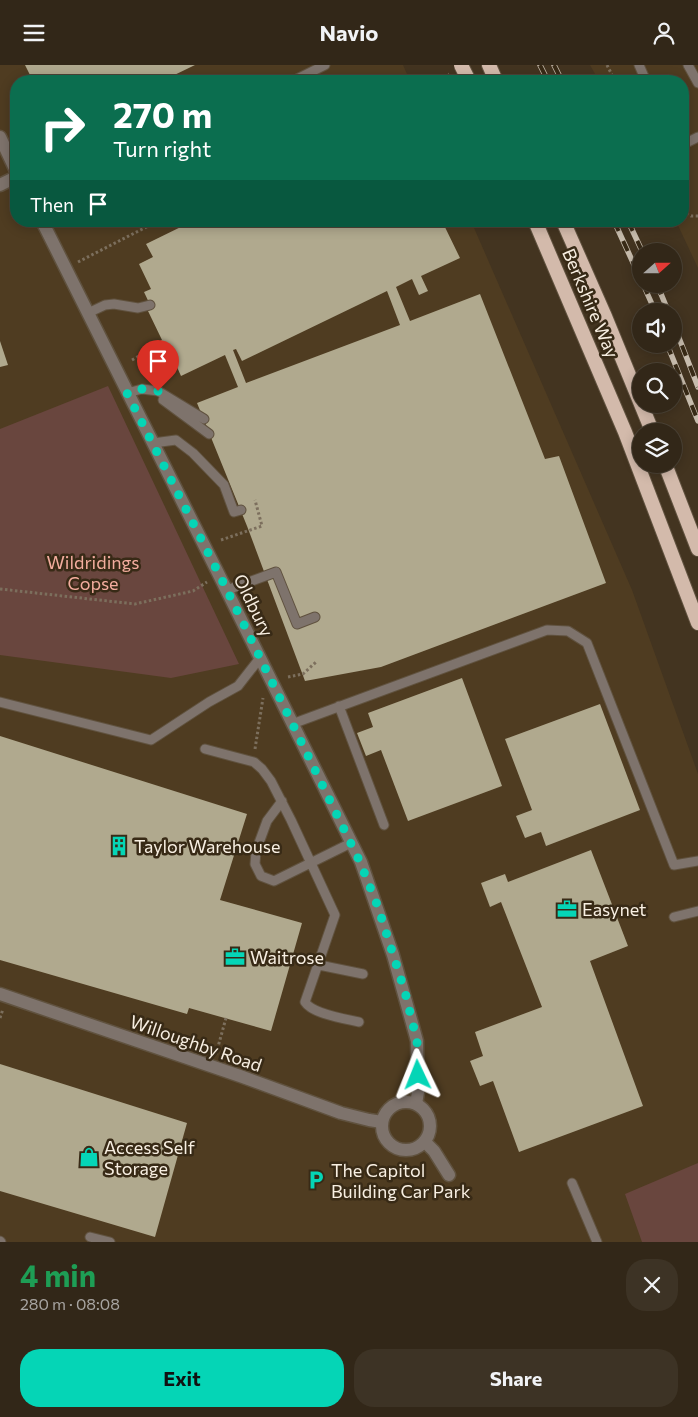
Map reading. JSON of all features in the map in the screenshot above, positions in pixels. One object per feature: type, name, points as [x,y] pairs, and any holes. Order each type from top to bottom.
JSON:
[{"type":"highway","name":"Berkshire Way","points":[[538,227],[625,432],[698,623]]},
{"type":"highway","name":"Berkshire Way","points":[[566,227],[649,423]]},
{"type":"highway","points":[[668,473],[698,549]]},
{"type":"street","points":[[0,137],[10,158]]},
{"type":"street","name":"Oldbury","points":[[45,227],[227,590],[360,862],[378,907],[405,992],[417,1041],[418,1092],[416,1104]]},
{"type":"street","name":"Willoughby Road","points":[[0,994],[240,1076],[341,1113],[369,1120],[382,1121]]},
{"type":"street","points":[[409,1102],[416,1104],[427,1114],[430,1128],[424,1142],[418,1147],[411,1150],[403,1150],[396,1148],[384,1137],[382,1121],[389,1109],[395,1105],[409,1102]]},
{"type":"street","points":[[424,1142],[434,1151],[449,1175]]},
{"type":"lane","points":[[305,75],[325,65]]},
{"type":"lane","points":[[688,65],[698,83]]},
{"type":"lane","points":[[88,313],[105,305],[114,304],[138,308],[150,305]]},
{"type":"lane","points":[[127,393],[142,389],[158,391],[204,419]]},
{"type":"lane","points":[[142,389],[147,395],[158,397],[210,434]]},
{"type":"lane","points":[[153,443],[176,440],[193,453],[224,485],[234,512],[240,510]]},
{"type":"lane","points":[[227,590],[276,572],[297,624],[315,617]]},
{"type":"lane","points":[[292,724],[547,629],[568,631],[587,643],[674,865],[698,861]]},
{"type":"lane","points":[[0,702],[151,740],[208,702],[238,685],[260,658]]},
{"type":"lane","points":[[339,706],[384,825]]},
{"type":"lane","points":[[205,749],[254,762],[271,781],[335,915],[305,1002],[308,1008],[359,1022]]},
{"type":"lane","points":[[282,801],[267,821],[256,851],[255,864],[261,876],[274,881],[351,843]]},
{"type":"lane","points":[[674,917],[698,911]]},
{"type":"lane","points":[[319,965],[363,973]]},
{"type":"lane","points":[[572,1183],[597,1242]]},
{"type":"lane","points":[[90,1237],[110,1242]]},
{"type":"path","points":[[66,268],[146,227]]},
{"type":"path","points":[[132,360],[154,348]]},
{"type":"path","points":[[221,540],[262,526],[255,500]]},
{"type":"path","points":[[0,589],[135,604],[193,591]]},
{"type":"path","points":[[288,677],[302,674],[316,663]]},
{"type":"path","points":[[254,762],[264,690]]},
{"type":"path","points":[[219,1043],[226,1018]]},
{"type":"shaded area","points":[[0,65],[403,65],[407,75],[10,75],[10,227],[474,227],[632,590],[698,774],[698,1242],[0,1242]]},
{"type":"shaded area","points":[[590,65],[698,65],[698,268],[679,227],[689,227],[689,75],[596,75]]},
{"type":"green space","name":"Wildridings Copse","points":[[108,386],[239,664],[171,678],[0,655],[0,429]]},
{"type":"green space","points":[[698,1163],[698,1242],[642,1242],[625,1194]]},
{"type":"building","points":[[25,65],[195,65],[174,75],[30,75]]},
{"type":"building","points":[[181,227],[445,227],[460,258],[421,276],[428,291],[419,295],[412,279],[396,287],[410,321],[480,294],[545,459],[559,456],[606,583],[381,667],[305,681],[247,526],[197,403],[238,387],[225,355],[181,376],[177,367],[166,373],[152,345],[162,340],[148,311],[152,309],[144,292],[151,289],[139,264],[153,257],[146,244]],"holes":[[[387,291],[400,325],[246,383],[233,350],[236,349],[242,361]]]},
{"type":"building","points":[[0,341],[8,365],[0,367]]},
{"type":"building","points":[[462,678],[502,786],[408,821],[381,750],[366,756],[357,733],[373,727],[368,713]]},
{"type":"building","points":[[600,704],[640,810],[546,846],[541,832],[525,838],[516,816],[532,810],[505,739]]},
{"type":"building","name":"Taylor Warehouse","points":[[0,736],[247,814],[220,900],[302,923],[271,1031],[189,1008],[187,1014],[0,960]]},
{"type":"building","points":[[591,850],[628,946],[590,961],[643,1106],[519,1152],[493,1081],[480,1086],[470,1061],[483,1056],[475,1032],[542,1007],[501,902],[490,907],[481,883],[505,874],[508,882]]},
{"type":"building","name":"Access Self Storage","points":[[0,1064],[187,1123],[155,1237],[0,1191]]},
{"type":"railway","points":[[540,65],[545,75]]},
{"type":"railway","points":[[554,65],[559,75]]},
{"type":"railway","points":[[617,227],[632,260]]},
{"type":"railway","points":[[631,227],[638,243]]},
{"type":"railway","points":[[647,293],[651,303]]},
{"type":"railway","points":[[661,293],[665,303]]},
{"type":"railway","points":[[682,346],[698,387]]},
{"type":"railway","points":[[671,353],[698,421]]},
{"type":"place","name":"Taylor Warehouse","points":[[119,846]]},
{"type":"place","name":"Easynet","points":[[567,909]]},
{"type":"place","name":"Waitrose","points":[[235,957]]},
{"type":"place","name":"Access Self Storage","points":[[89,1157]]},
{"type":"place","name":"The Capitol Building Car Park","points":[[316,1180]]},
{"type":"route","points":[[158,391],[142,389],[127,393],[227,590],[360,862],[378,907],[405,992],[417,1041],[418,1075]]}]
